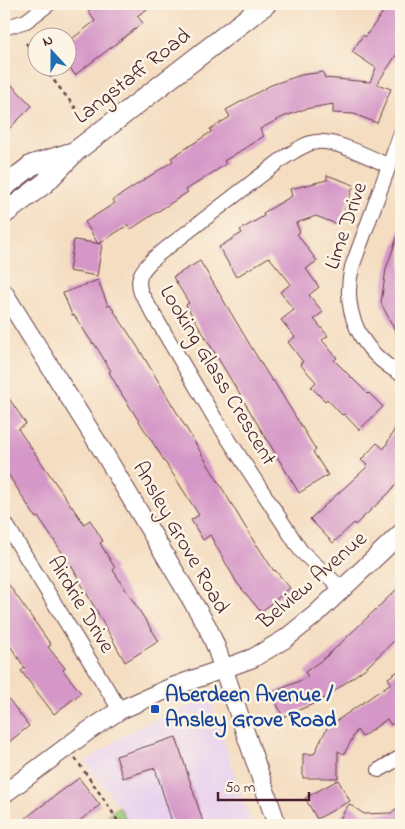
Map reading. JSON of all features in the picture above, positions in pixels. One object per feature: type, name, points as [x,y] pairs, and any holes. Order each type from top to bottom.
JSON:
[{"type":"main road","name":"Langstaff Road","points":[[4,214],[45,183],[76,151],[266,4]]},
{"type":"main road","name":"Langstaff Road","points":[[4,186],[32,166],[76,151]]},
{"type":"street","points":[[4,28],[26,21],[49,4]]},
{"type":"street","name":"Lime Drive","points":[[401,133],[352,267],[349,280],[352,314],[364,343],[380,361],[401,374]]},
{"type":"street","name":"Looking Glass Crescent","points":[[342,589],[301,551],[214,417],[144,299],[138,284],[139,276],[155,257],[285,157],[302,147],[316,142],[332,144],[389,166]]},
{"type":"street","name":"Ansley Grove Road","points":[[4,293],[52,368],[193,602],[216,646],[276,825]]},
{"type":"street","name":"Airdrie Drive","points":[[4,521],[120,710]]},
{"type":"street","name":"Belview Avenue","points":[[4,794],[88,731],[120,710],[170,688],[253,658],[285,639],[316,614],[401,533]]},
{"type":"street","points":[[379,770],[401,757]]},
{"type":"path","points":[[52,78],[77,110]]},
{"type":"path","points":[[79,764],[120,825]]},
{"type":"shaded area","points":[[210,699],[252,825],[129,825],[119,806],[85,762],[126,734],[150,721]]},
{"type":"green space","points":[[119,806],[129,825],[95,825]]},
{"type":"building","points":[[98,4],[154,4],[137,16],[143,23],[78,73],[78,34],[95,21],[88,11]]},
{"type":"building","points":[[389,4],[401,4],[401,48],[377,84],[391,89],[377,123],[354,114],[333,113],[333,104],[305,109],[283,117],[260,129],[264,136],[224,161],[226,164],[186,190],[188,192],[131,229],[128,225],[98,244],[85,222],[115,203],[113,200],[173,161],[171,158],[211,132],[210,129],[230,117],[226,110],[271,85],[301,75],[323,72],[325,78],[370,82],[376,68],[352,52],[363,35],[365,37]]},
{"type":"building","points":[[4,77],[32,106],[4,134]]},
{"type":"building","points":[[327,175],[354,185],[339,225],[316,216],[296,223],[300,232],[297,234],[317,261],[306,269],[319,287],[309,295],[323,312],[314,319],[328,336],[322,340],[337,358],[334,360],[383,407],[359,430],[344,414],[342,415],[327,399],[325,401],[311,387],[316,382],[300,364],[303,362],[288,342],[295,337],[281,320],[294,310],[280,292],[291,284],[269,257],[236,277],[219,247],[242,233],[240,230],[264,216],[263,213],[292,196],[290,189],[327,180]]},
{"type":"building","points":[[400,229],[401,342],[381,303],[386,269]]},
{"type":"building","points":[[74,240],[102,244],[97,276],[69,271]]},
{"type":"building","points":[[200,261],[259,360],[316,450],[313,452],[328,475],[299,493],[186,305],[189,303],[173,277]]},
{"type":"building","points":[[98,280],[108,306],[110,305],[139,349],[256,545],[274,571],[290,588],[261,612],[237,583],[210,535],[203,540],[191,520],[199,515],[121,393],[109,372],[111,371],[94,343],[74,315],[72,315],[63,293]]},
{"type":"building","points":[[4,391],[26,424],[18,429],[84,524],[90,520],[103,541],[100,543],[115,568],[113,570],[159,641],[125,662],[72,567],[38,517],[36,518],[4,468]]},
{"type":"building","points":[[401,417],[401,478],[390,492],[333,543],[310,519],[368,466],[361,460],[377,443],[384,449]]},
{"type":"building","points":[[4,578],[51,645],[48,647],[65,668],[63,670],[81,693],[54,714],[21,671],[25,668],[4,637]]},
{"type":"building","points":[[401,585],[401,634],[367,667],[322,700],[283,717],[272,693],[308,677],[305,672],[326,657]]},
{"type":"building","points":[[401,669],[401,717],[391,725],[387,719],[362,737],[357,730],[344,754],[338,751],[338,778],[303,778],[303,754],[314,754],[331,720],[335,722],[391,683],[388,678]]},
{"type":"building","points":[[4,693],[29,726],[4,746]]},
{"type":"building","points":[[176,737],[204,825],[173,825],[155,768],[123,778],[116,756]]},
{"type":"building","points":[[79,778],[100,805],[74,825],[16,825]]},
{"type":"building","points":[[338,780],[350,801],[317,819],[305,798]]},
{"type":"building","points":[[349,804],[364,814],[391,813],[401,805],[401,825],[336,825]]},
{"type":"place","name":"Aberdeen Avenue / Ansley Grove Road","points":[[155,709]]}]
